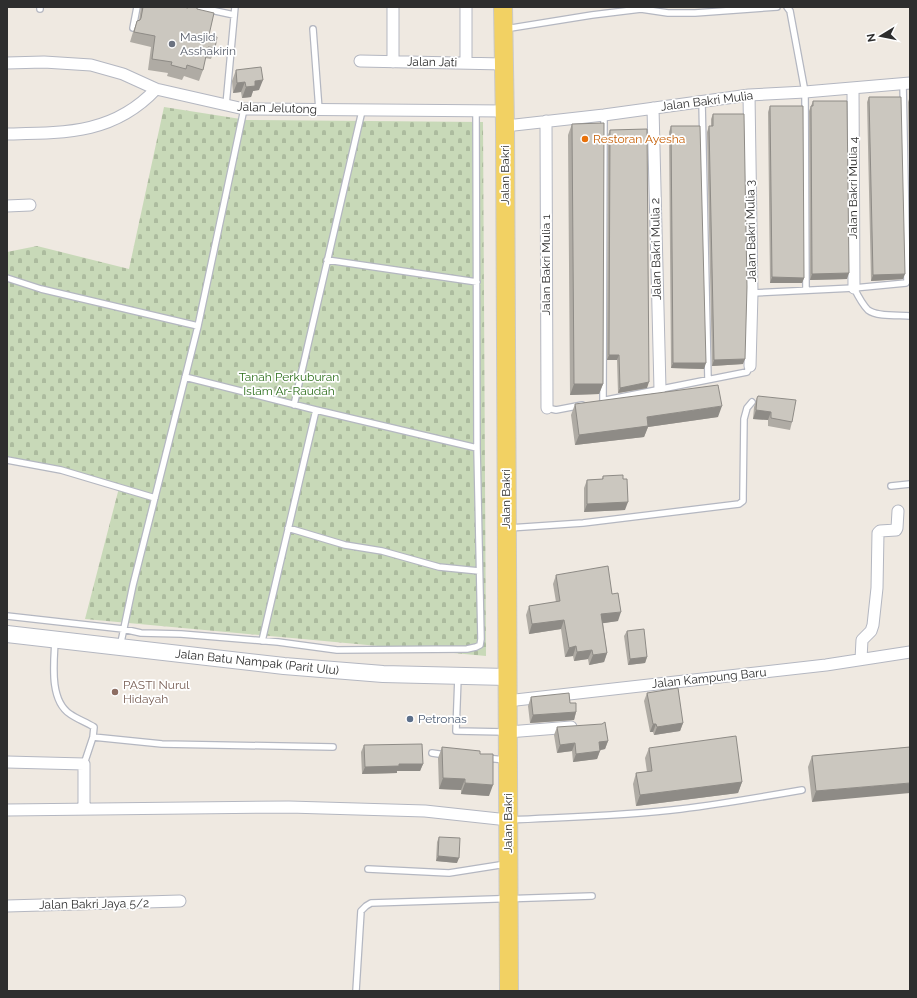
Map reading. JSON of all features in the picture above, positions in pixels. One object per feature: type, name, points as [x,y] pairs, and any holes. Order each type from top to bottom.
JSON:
[{"type":"main road","name":"Jalan Bakri","points":[[503,7],[505,118],[509,991]]},
{"type":"street","points":[[393,7],[393,62]]},
{"type":"street","points":[[466,7],[466,63]]},
{"type":"street","name":"Jalan Jati","points":[[360,61],[504,64]]},
{"type":"street","name":"Jalan Jelutong","points":[[7,63],[44,62],[92,65],[122,74],[156,89],[244,109],[476,111],[505,118]]},
{"type":"street","name":"Jalan Bakri Mulia","points":[[505,118],[546,122],[749,95],[804,92],[906,83]]},
{"type":"street","name":"Jalan Bakri Mulia 4","points":[[853,88],[854,288]]},
{"type":"street","points":[[7,134],[58,132],[93,128],[125,114],[147,99],[156,89]]},
{"type":"street","name":"Jalan Bakri Mulia 3","points":[[749,95],[752,293],[750,366]]},
{"type":"street","name":"Jalan Bakri Mulia 2","points":[[653,108],[660,389]]},
{"type":"street","name":"Jalan Bakri Mulia 1","points":[[546,122],[547,408]]},
{"type":"street","points":[[7,206],[30,205]]},
{"type":"street","points":[[861,660],[862,640],[871,631],[873,625],[877,588],[878,533],[880,531],[896,530],[898,511]]},
{"type":"street","name":"Jalan Batu Nampak (Parit Ulu)","points":[[7,634],[284,666],[382,674],[507,677]]},
{"type":"street","name":"Jalan Kampung Baru","points":[[507,701],[826,665],[910,652]]},
{"type":"street","points":[[507,732],[583,726]]},
{"type":"street","points":[[7,762],[84,764],[84,808]]},
{"type":"street","points":[[7,810],[288,807],[381,809],[508,820]]},
{"type":"street","name":"Jalan Bakri Jaya 5/2","points":[[7,906],[180,902]]},
{"type":"lane","points":[[133,28],[137,7]]},
{"type":"lane","points":[[197,7],[234,15]]},
{"type":"lane","points":[[226,105],[235,7]]},
{"type":"lane","points":[[503,30],[592,15],[641,9],[668,13],[695,13],[777,7]]},
{"type":"lane","points":[[787,7],[790,11],[804,92],[806,290]]},
{"type":"lane","points":[[313,29],[319,110]]},
{"type":"lane","points":[[752,293],[904,284],[907,280],[906,83]]},
{"type":"lane","points":[[702,102],[708,379]]},
{"type":"lane","points":[[120,647],[123,629],[198,326],[244,109]]},
{"type":"lane","points":[[294,404],[362,111]]},
{"type":"lane","points":[[7,616],[123,629],[141,634],[181,634],[278,642],[337,650],[467,649],[480,645],[477,448],[476,111]]},
{"type":"lane","points":[[603,401],[604,115]]},
{"type":"lane","points":[[327,260],[477,282]]},
{"type":"lane","points":[[7,278],[41,289],[198,326]]},
{"type":"lane","points":[[854,288],[869,311],[884,315],[910,316]]},
{"type":"lane","points":[[596,402],[747,372],[750,366]]},
{"type":"lane","points":[[185,377],[477,448]]},
{"type":"lane","points":[[506,528],[583,523],[738,504],[743,502],[744,419],[747,408],[752,402]]},
{"type":"lane","points":[[547,408],[556,410],[588,404]]},
{"type":"lane","points":[[262,641],[316,410]]},
{"type":"lane","points":[[7,460],[61,470],[155,498]]},
{"type":"lane","points":[[891,486],[910,484]]},
{"type":"lane","points":[[288,528],[345,545],[382,551],[439,567],[479,571]]},
{"type":"lane","points":[[55,639],[54,670],[59,702],[70,714],[94,727],[93,737],[84,764]]},
{"type":"lane","points":[[458,676],[456,731],[507,732]]},
{"type":"lane","points":[[93,737],[162,744],[333,747]]},
{"type":"lane","points":[[432,753],[454,755]]},
{"type":"lane","points":[[477,758],[508,760]]},
{"type":"lane","points":[[508,820],[627,814],[681,809],[761,798],[802,790]]},
{"type":"lane","points":[[368,869],[449,873],[508,864]]},
{"type":"lane","points":[[356,991],[361,911],[366,906],[372,904],[592,896]]},
{"type":"green space","name":"Tanah Perkuburan Islam Ar-Raudah","points":[[164,107],[247,120],[483,122],[486,656],[85,619],[120,484],[7,456],[7,252],[37,246],[129,269]]},
{"type":"building","name":"Masjid Asshakirin","points":[[143,7],[197,7],[197,9],[214,13],[209,35],[217,37],[215,48],[208,47],[203,70],[187,65],[186,69],[171,65],[172,62],[152,59],[155,36],[134,32],[137,21],[141,18]]},
{"type":"building","points":[[261,67],[263,80],[255,81],[255,86],[246,87],[245,82],[237,83],[236,70]]},
{"type":"building","points":[[869,97],[901,97],[905,274],[873,275]]},
{"type":"building","points":[[813,101],[847,101],[849,273],[812,274],[811,106],[813,106]]},
{"type":"building","points":[[770,106],[803,106],[804,278],[772,277]]},
{"type":"building","points":[[713,114],[744,114],[747,287],[745,359],[714,360],[709,126],[713,126]]},
{"type":"building","points":[[604,123],[603,384],[574,384],[572,124]]},
{"type":"building","points":[[671,126],[700,126],[706,363],[673,363]]},
{"type":"building","points":[[647,129],[649,382],[620,388],[619,355],[609,355],[610,130]]},
{"type":"building","points":[[718,385],[722,406],[647,417],[648,426],[579,435],[575,404]]},
{"type":"building","points":[[758,396],[796,400],[792,422],[771,418],[771,412],[756,410]]},
{"type":"building","points":[[623,475],[623,479],[627,479],[628,502],[587,504],[587,480],[603,479],[603,476]]},
{"type":"building","points":[[608,566],[612,594],[618,593],[621,612],[601,614],[607,653],[593,655],[592,650],[577,652],[576,646],[569,648],[564,620],[532,624],[529,606],[560,601],[556,575]]},
{"type":"building","points":[[644,629],[647,657],[630,659],[627,631]]},
{"type":"building","points":[[678,688],[683,723],[657,727],[656,724],[653,724],[647,693]]},
{"type":"building","points":[[569,693],[570,703],[576,703],[576,712],[533,715],[531,697]]},
{"type":"building","points":[[605,722],[608,741],[599,742],[600,751],[576,754],[575,743],[560,745],[557,727],[602,724]]},
{"type":"building","points":[[736,736],[742,782],[640,795],[636,773],[652,771],[649,748]]},
{"type":"building","points":[[422,744],[423,764],[399,764],[399,766],[365,767],[364,745]]},
{"type":"building","points":[[442,747],[480,751],[480,754],[493,754],[493,785],[465,783],[465,779],[443,778]]},
{"type":"building","points":[[910,747],[910,783],[816,791],[812,756]]},
{"type":"building","points":[[439,837],[460,838],[459,858],[438,856]]},
{"type":"place","name":"Masjid Asshakirin","points":[[172,44]]},
{"type":"place","name":"Restoran Ayesha","points":[[585,139]]},
{"type":"place","name":"PASTI Nurul Hidayah","points":[[115,692]]},
{"type":"place","name":"Petronas","points":[[410,719]]}]
